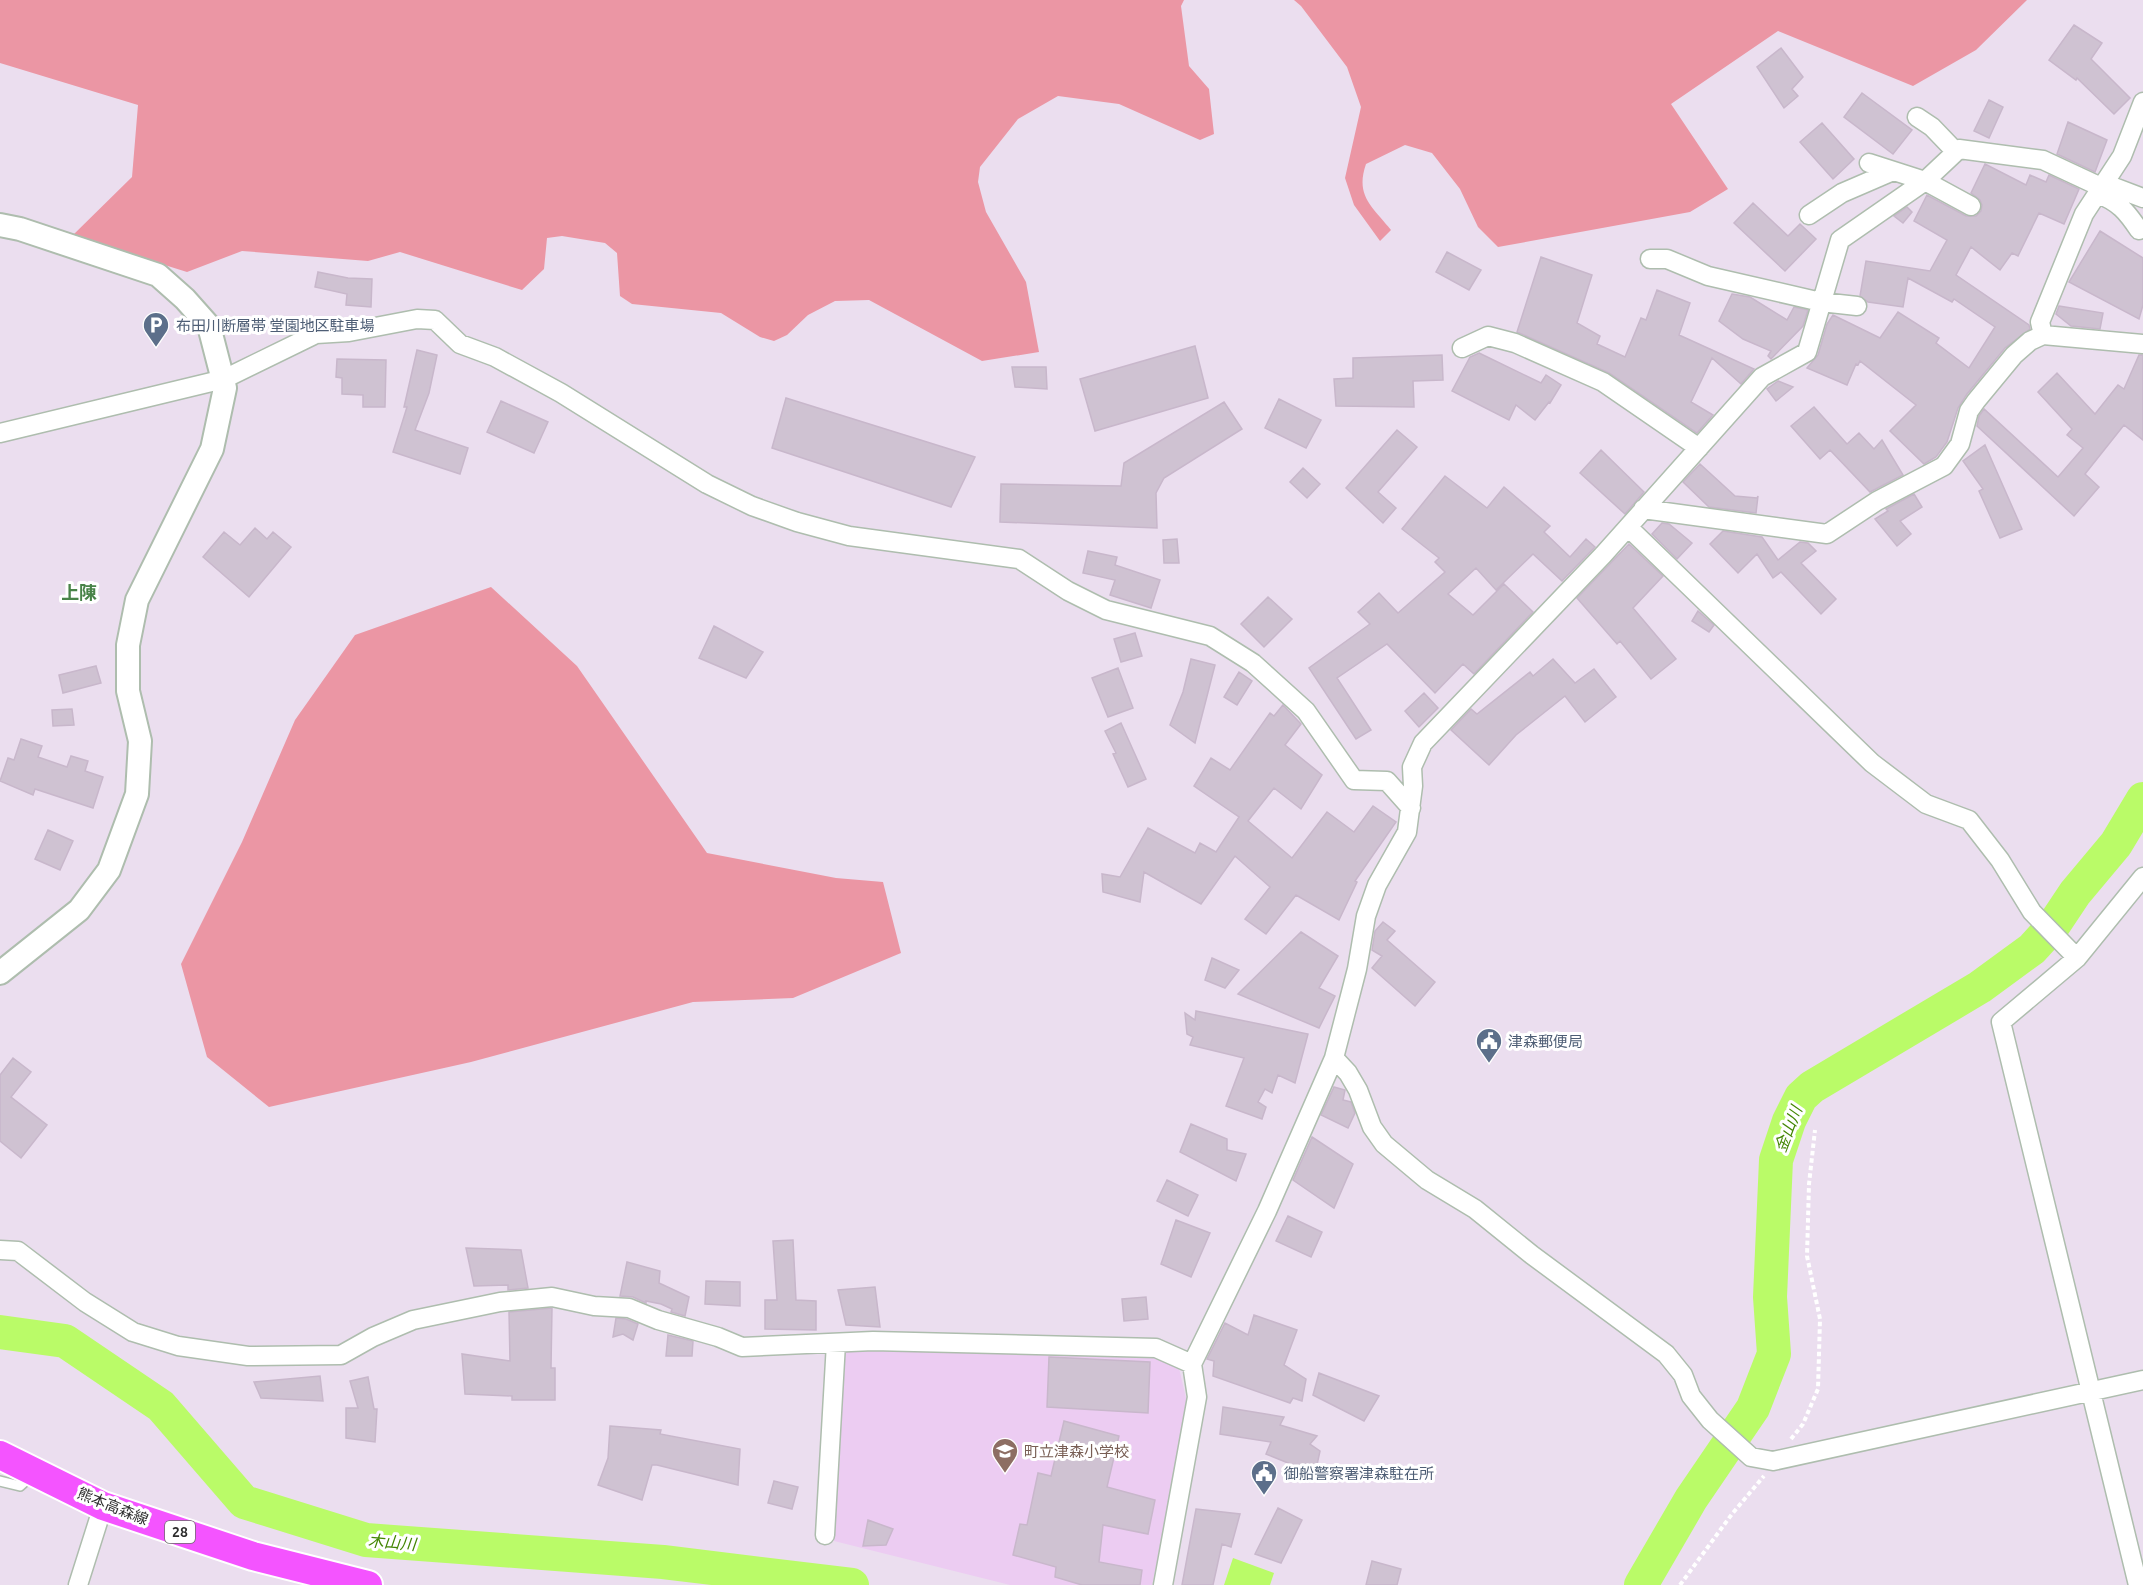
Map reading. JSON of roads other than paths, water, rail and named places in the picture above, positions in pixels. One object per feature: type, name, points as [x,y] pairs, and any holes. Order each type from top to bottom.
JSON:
[{"type":"main road","name":"熊本高森線","points":[[0,1455],[103,1506],[252,1556],[368,1585]]},
{"type":"street","points":[[2043,335],[2040,322],[2084,214],[2122,156],[2143,102]]},
{"type":"street","points":[[1917,117],[1932,128],[1956,152]]},
{"type":"street","points":[[1163,1585],[1197,1397],[1192,1364],[1267,1211],[1334,1058],[1357,969],[1365,916],[1377,885],[1407,832],[1411,808],[1412,766],[1423,743],[1628,527],[1762,377],[1807,352],[1839,240],[1925,181],[1959,149],[2043,160],[2102,189],[2143,198]]},
{"type":"street","points":[[1869,163],[1925,181],[1971,206]]},
{"type":"street","points":[[1809,215],[1842,193],[1893,171]]},
{"type":"street","points":[[2102,189],[2108,198],[2125,209],[2139,230]]},
{"type":"street","points":[[0,225],[30,232],[158,275],[185,299],[209,326],[225,388],[212,449],[137,600],[128,645],[128,691],[140,741],[137,794],[109,870],[79,910],[0,973]]},
{"type":"street","points":[[1650,259],[1667,259],[1708,276],[1821,302],[1857,306]]},
{"type":"street","points":[[0,433],[224,379],[316,334],[349,332],[417,319],[435,320],[460,344],[495,357],[561,393],[707,484],[752,506],[797,522],[849,536],[1019,559],[1068,591],[1106,610],[1210,636],[1253,663],[1306,711],[1354,780],[1387,781],[1411,808]]},
{"type":"street","points":[[1643,509],[1827,534],[1877,501],[1944,466],[1960,444],[1969,411],[2014,355],[2030,341],[2043,335],[2143,344]]},
{"type":"street","points":[[1462,348],[1488,336],[1515,343],[1603,382],[1699,448]]},
{"type":"street","points":[[1628,527],[1872,763],[1926,804],[1969,820],[2000,860],[2032,912],[2071,953]]},
{"type":"street","points":[[2138,1585],[2001,1022],[2143,877]]},
{"type":"street","points":[[1334,1058],[1348,1073],[1358,1090],[1372,1127],[1384,1144],[1427,1180],[1475,1209],[1532,1255],[1666,1354],[1683,1375],[1691,1396],[1710,1420],[1751,1457],[1773,1461],[2143,1380]]},
{"type":"street","points":[[0,1251],[18,1251],[85,1302],[132,1332],[178,1346],[248,1356],[341,1355],[373,1337],[413,1320],[500,1302],[552,1297],[594,1306],[629,1308],[658,1320],[718,1337],[742,1347],[884,1341],[1156,1348],[1192,1364]]},
{"type":"street","points":[[825,1535],[836,1343]]},
{"type":"street","points":[[78,1585],[103,1506]]},
{"type":"lane","points":[[0,1481],[20,1486],[35,1472]]},
{"type":"waterway","name":"金山川","points":[[1641,1585],[1691,1499],[1753,1408],[1774,1354],[1770,1297],[1776,1160],[1789,1121],[1801,1097],[1812,1087],[1980,987],[2032,949],[2053,926],[2075,893],[2116,844],[2143,799]]},
{"type":"waterway","name":"木山川","points":[[0,1332],[65,1341],[161,1406],[244,1502],[366,1540],[663,1562],[852,1585]]},
{"type":"place","name":"布田川断層帯 堂園地区駐車場","points":[[156,348]]},
{"type":"place","name":"津森郵便局","points":[[1489,1064]]},
{"type":"place","name":"町立津森小学校","points":[[1005,1474]]},
{"type":"place","name":"御船警察署津森駐在所","points":[[1264,1496]]},
{"type":"district","name":"上陳","points":[[79,592]]}]
